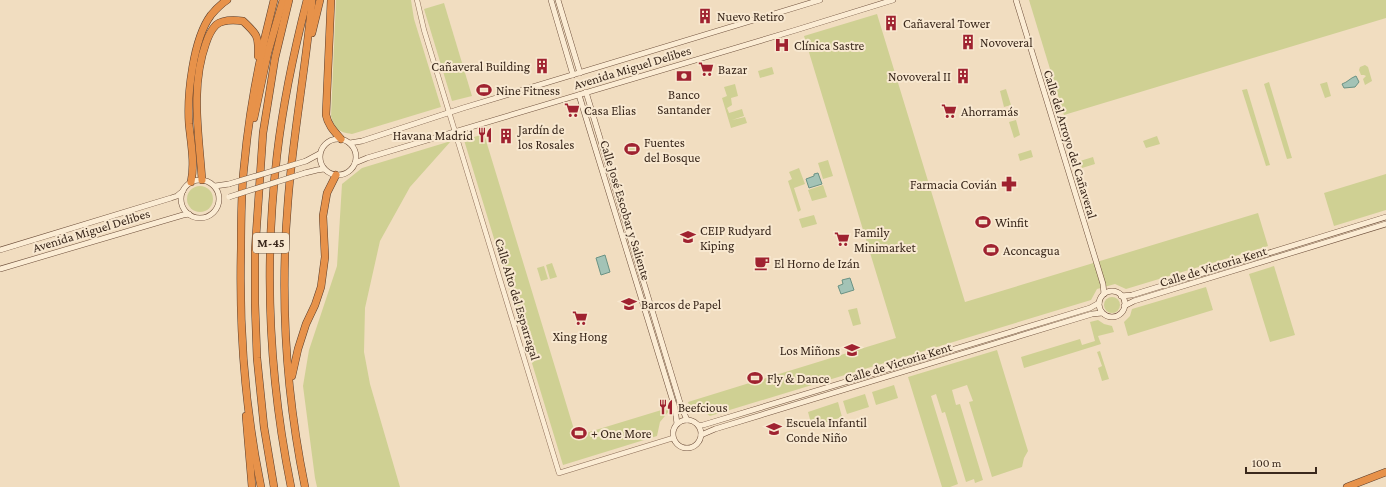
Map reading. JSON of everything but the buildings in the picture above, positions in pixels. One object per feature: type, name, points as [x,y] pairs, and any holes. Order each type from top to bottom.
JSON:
[{"type":"highway","points":[[191,182],[194,160],[189,124],[190,87],[195,56],[201,35],[210,16],[219,5],[227,0]]},
{"type":"highway","points":[[252,487],[246,430],[240,286],[244,167],[251,107],[274,0]]},
{"type":"highway","points":[[242,212],[254,119],[268,52],[283,0]]},
{"type":"highway","name":"M-45","points":[[274,487],[264,427],[257,358],[255,251],[263,133],[275,58],[289,0]]},
{"type":"highway","name":"M-45","points":[[291,487],[280,425],[272,354],[270,290],[271,246],[273,194],[277,153],[294,53],[307,0]]},
{"type":"highway","points":[[306,487],[299,457],[287,351],[285,250],[291,165],[312,0]]},
{"type":"highway","points":[[302,74],[320,0]]},
{"type":"highway","points":[[331,0],[326,115],[331,128],[341,139]]},
{"type":"highway","points":[[202,180],[196,117],[197,86],[202,54],[209,35],[217,24],[228,20],[243,21],[255,32],[258,42],[258,56],[250,99],[251,107]]},
{"type":"highway","points":[[290,384],[306,324],[315,306],[321,287],[325,257],[323,216],[327,193],[336,176]]},
{"type":"highway","points":[[244,378],[261,487]]},
{"type":"highway","points":[[1346,487],[1386,472]]},
{"type":"main road","points":[[551,0],[573,75]]},
{"type":"main road","points":[[558,0],[580,73]]},
{"type":"main road","name":"Avenida Miguel Delibes","points":[[350,143],[362,141],[820,0]]},
{"type":"main road","name":"Avenida Miguel Delibes","points":[[355,163],[367,158],[893,0]]},
{"type":"main road","name":"Calle del Arroyo del Cañaveral","points":[[1016,0],[1103,284],[1104,294]]},
{"type":"main road","name":"Calle José Escobar y Saliente","points":[[586,92],[687,420]]},
{"type":"main road","name":"Calle José Escobar y Saliente","points":[[579,94],[675,408],[677,424]]},
{"type":"main road","points":[[332,139],[341,139],[350,143],[356,152],[353,167],[346,174],[336,176],[327,172],[320,162],[320,154],[323,145],[332,139]]},
{"type":"main road","points":[[215,186],[229,184],[306,161],[320,154]]},
{"type":"main road","points":[[219,203],[228,197],[305,173],[324,169]]},
{"type":"main road","points":[[202,180],[215,186],[219,194],[219,203],[217,208],[209,216],[197,218],[189,214],[183,206],[182,196],[186,186],[191,182],[202,180]]},
{"type":"main road","name":"Avenida Miguel Delibes","points":[[0,250],[171,198],[177,196],[183,191]]},
{"type":"main road","name":"Avenida Miguel Delibes","points":[[0,269],[183,214],[189,214]]},
{"type":"main road","name":"Calle de Victoria Kent","points":[[1121,296],[1132,295],[1386,217]]},
{"type":"main road","name":"Calle de Victoria Kent","points":[[1124,306],[1134,301],[1386,224]]},
{"type":"main road","points":[[1113,292],[1121,296],[1124,301],[1122,311],[1116,316],[1107,316],[1102,313],[1099,303],[1104,294],[1113,292]]},
{"type":"main road","name":"Calle de Victoria Kent","points":[[698,425],[708,424],[1090,308],[1099,303]]},
{"type":"main road","name":"Calle de Victoria Kent","points":[[701,434],[1092,314],[1102,313]]},
{"type":"main road","points":[[687,420],[693,421],[698,425],[701,434],[697,443],[689,448],[680,446],[673,438],[673,430],[677,424],[687,420]]},
{"type":"street","name":"Calle Alto del Esparragal","points":[[417,0],[420,16],[559,473],[673,438]]},
{"type":"green space","points":[[336,0],[411,0],[414,19],[441,107],[352,134],[340,131],[336,127],[331,116]]},
{"type":"green space","points":[[1029,0],[1386,0],[1386,18],[1064,115]]},
{"type":"green space","points":[[444,3],[472,96],[452,101],[424,9]]},
{"type":"green space","points":[[877,14],[965,302],[1258,213],[1268,246],[1126,289],[1115,284],[1097,289],[1091,300],[710,416],[700,408],[689,405],[688,402],[896,338],[804,36]]},
{"type":"green space","points":[[1365,65],[1368,67],[1372,81],[1365,85],[1363,79],[1366,76],[1361,75],[1359,70],[1360,67]]},
{"type":"green space","points":[[772,67],[774,74],[760,78],[758,71]]},
{"type":"green space","points":[[1269,82],[1292,158],[1287,159],[1264,84]]},
{"type":"green space","points":[[1327,82],[1331,96],[1325,98],[1320,84]]},
{"type":"green space","points":[[735,84],[738,96],[731,98],[732,105],[727,108],[729,113],[742,109],[744,116],[732,120],[745,117],[747,123],[731,128],[722,98],[727,96],[724,87]]},
{"type":"green space","points":[[1006,89],[1011,105],[1004,107],[1000,91]]},
{"type":"green space","points":[[1247,89],[1270,165],[1266,166],[1242,90]]},
{"type":"green space","points":[[1016,120],[1020,135],[1014,138],[1009,122]]},
{"type":"green space","points":[[484,134],[576,436],[668,408],[669,411],[660,422],[657,436],[563,465],[464,140]]},
{"type":"green space","points":[[1157,136],[1160,144],[1146,148],[1143,141]]},
{"type":"green space","points":[[451,141],[410,187],[380,241],[365,308],[364,352],[370,384],[400,487],[317,487],[303,386],[309,350],[337,266],[342,184],[362,168]]},
{"type":"green space","name":"Fuentes del Bosque","points":[[634,141],[638,155],[631,157],[627,143]]},
{"type":"green space","points":[[1031,150],[1033,157],[1020,161],[1018,154]]},
{"type":"green space","points":[[1093,157],[1095,164],[1082,168],[1080,161]]},
{"type":"green space","points":[[828,160],[833,176],[823,179],[818,163]]},
{"type":"green space","points":[[799,168],[805,184],[794,188],[801,210],[798,212],[788,181],[792,179],[789,172]]},
{"type":"green space","points":[[1386,174],[1386,210],[1334,226],[1324,193]]},
{"type":"green space","points":[[823,185],[827,197],[812,201],[808,190]]},
{"type":"green space","points":[[200,186],[209,190],[213,199],[209,208],[200,212],[191,208],[187,199],[191,190]]},
{"type":"green space","points":[[814,215],[817,224],[802,228],[799,219]]},
{"type":"green space","points":[[552,263],[557,277],[550,279],[546,265]]},
{"type":"green space","points":[[544,266],[548,279],[541,281],[537,268]]},
{"type":"green space","points":[[1274,266],[1295,335],[1270,342],[1249,274]]},
{"type":"green space","points":[[1206,287],[1213,310],[1128,336],[1124,322],[1130,316],[1132,309]]},
{"type":"green space","points":[[1109,297],[1115,297],[1120,302],[1118,311],[1115,313],[1109,313],[1104,308],[1104,302]]},
{"type":"green space","points":[[857,308],[861,324],[853,326],[848,310]]},
{"type":"green space","points":[[1098,320],[1104,324],[1112,326],[1114,332],[1098,336],[1101,344],[1024,368],[1021,357],[1080,339],[1082,345],[1095,341],[1090,322]]},
{"type":"green space","points":[[997,350],[1028,451],[1024,458],[1022,467],[992,477],[969,402],[973,401],[967,385],[952,390],[956,405],[960,404],[983,480],[975,483],[974,479],[966,482],[945,412],[942,413],[936,394],[931,396],[958,484],[950,487],[942,487],[908,377]]},
{"type":"green space","points":[[1100,351],[1109,379],[1102,381],[1098,368],[1102,366],[1097,352]]},
{"type":"green space","points":[[894,385],[898,398],[876,405],[872,392]]},
{"type":"green space","points":[[865,394],[869,407],[847,414],[843,401]]},
{"type":"green space","points":[[838,402],[842,417],[812,427],[808,412]]},
{"type":"shaded area","points":[[1356,76],[1359,82],[1355,87],[1344,88],[1342,84]]},
{"type":"shaded area","points":[[818,173],[822,184],[809,188],[806,179]]},
{"type":"shaded area","points":[[605,255],[610,272],[601,275],[596,258]]},
{"type":"shaded area","points":[[850,278],[854,290],[841,294],[838,286],[843,284],[842,280]]},
{"type":"place","name":"Nuevo Retiro","points":[[705,16]]},
{"type":"place","name":"Cañaveral Tower","points":[[891,23]]},
{"type":"place","name":"Novoveral","points":[[968,42]]},
{"type":"place","name":"Clínica Sastre","points":[[782,45]]},
{"type":"place","name":"Cañaveral Building","points":[[542,66]]},
{"type":"place","name":"Bazar","points":[[706,69]]},
{"type":"place","name":"Banco Santander","points":[[684,76]]},
{"type":"place","name":"Novoveral II","points":[[963,76]]},
{"type":"place","name":"Nine Fitness","points":[[484,90]]},
{"type":"place","name":"Casa Elias","points":[[572,110]]},
{"type":"place","name":"Ahorramás","points":[[949,111]]},
{"type":"place","name":"Havana Madrid","points":[[485,135]]},
{"type":"place","name":"Jardín de los Rosales","points":[[506,136]]},
{"type":"place","name":"Fuentes del Bosque","points":[[632,149]]},
{"type":"place","name":"Farmacia Covián","points":[[1009,184]]},
{"type":"place","name":"Winfit","points":[[983,222]]},
{"type":"place","name":"CEIP Rudyard Kiping","points":[[688,237]]},
{"type":"place","name":"Family Minimarket","points":[[842,239]]},
{"type":"place","name":"Aconcagua","points":[[991,250]]},
{"type":"place","name":"El Horno de Izán","points":[[762,263]]},
{"type":"place","name":"Barcos de Papel","points":[[629,304]]},
{"type":"place","name":"Xing Hong","points":[[580,318]]},
{"type":"place","name":"Los Miñons","points":[[852,350]]},
{"type":"place","name":"Fly & Dance","points":[[755,378]]},
{"type":"place","name":"Beefcious","points":[[666,407]]},
{"type":"place","name":"Escuela Infantil Conde Niño","points":[[774,429]]},
{"type":"place","name":"+ One More","points":[[579,433]]}]
